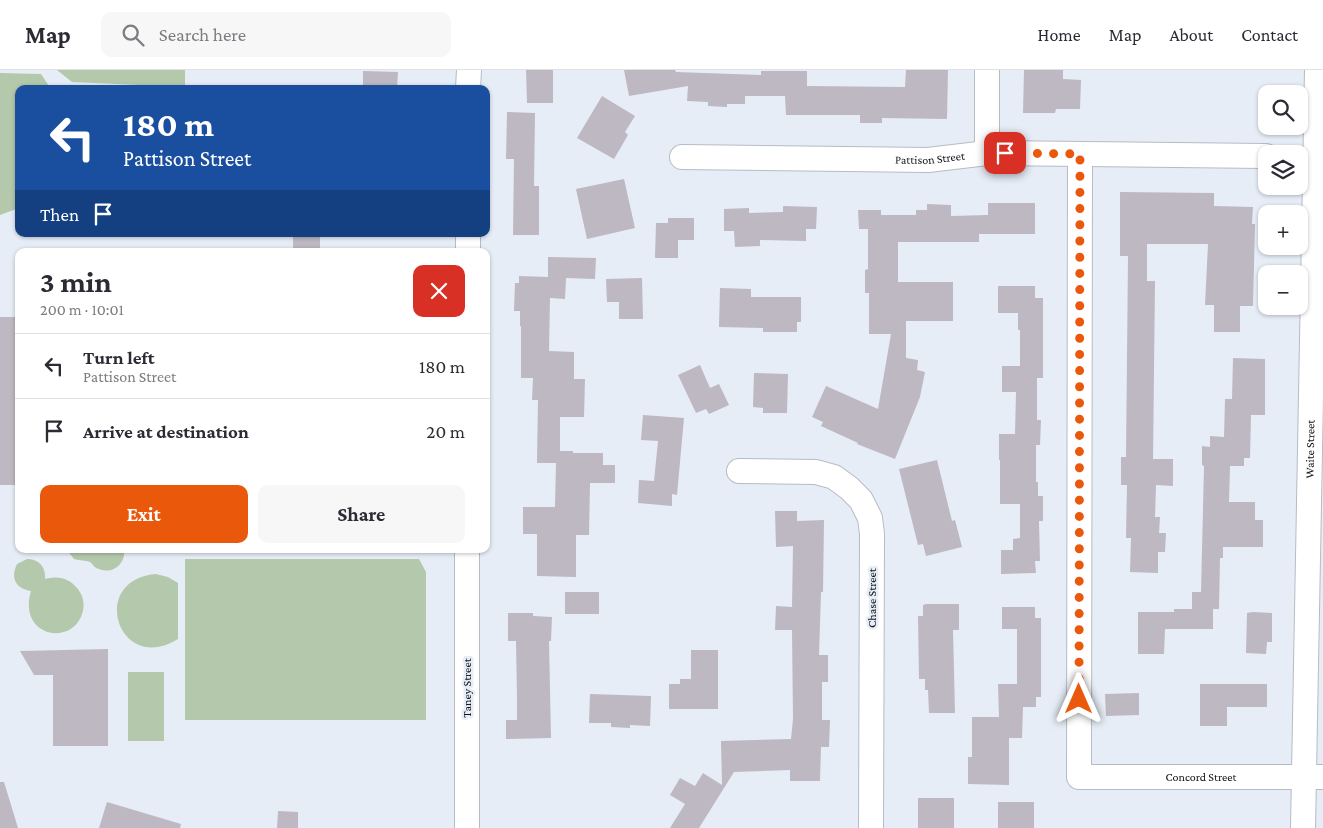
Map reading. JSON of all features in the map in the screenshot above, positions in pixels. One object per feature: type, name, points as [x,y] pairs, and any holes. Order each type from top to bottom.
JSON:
[{"type":"street","points":[[468,70],[468,85]]},
{"type":"street","points":[[987,70],[987,152]]},
{"type":"street","name":"Waite Street","points":[[1303,828],[1313,777],[1313,157],[1317,70]]},
{"type":"street","name":"Pattison Street","points":[[682,157],[928,160],[987,152],[1258,156]]},
{"type":"street","name":"Concord Street","points":[[1080,154],[1079,777],[1313,777]]},
{"type":"street","name":"Chase Street","points":[[739,471],[816,472],[834,477],[861,500],[870,518],[872,534],[871,828]]},
{"type":"street","name":"Taney Street","points":[[467,553],[467,828]]},
{"type":"green space","points":[[57,70],[185,70],[185,85],[72,82]]},
{"type":"green space","points":[[0,73],[41,74],[48,85],[15,85],[15,209],[0,215]]},
{"type":"green space","points":[[69,553],[124,553],[121,563],[110,570],[96,568],[88,561],[74,559]]},
{"type":"green space","points":[[27,559],[35,560],[41,564],[45,579],[65,579],[80,592],[84,608],[78,623],[69,630],[59,633],[48,632],[39,627],[32,619],[29,607],[31,591],[18,585],[14,578],[17,564]]},
{"type":"green space","points":[[185,559],[419,559],[426,572],[426,720],[185,720]]},
{"type":"green space","points":[[156,574],[168,577],[178,583],[178,639],[157,647],[140,645],[127,636],[119,623],[117,607],[122,592],[135,580]]},
{"type":"green space","points":[[128,672],[164,672],[164,741],[128,741]]},
{"type":"building","points":[[526,70],[553,70],[553,103],[527,103]]},
{"type":"building","points":[[624,70],[675,70],[676,72],[761,75],[761,71],[807,71],[807,86],[905,87],[906,70],[948,70],[947,119],[882,118],[882,123],[860,123],[860,115],[786,115],[785,96],[745,96],[745,104],[727,104],[727,107],[708,106],[708,102],[687,101],[688,86],[629,96]]},
{"type":"building","points":[[1024,70],[1063,70],[1063,79],[1081,80],[1080,109],[1056,109],[1055,113],[1023,113]]},
{"type":"building","points":[[363,71],[398,72],[397,85],[363,85]]},
{"type":"building","points":[[602,96],[635,116],[625,132],[628,135],[614,159],[577,138]]},
{"type":"building","points":[[507,112],[535,113],[534,186],[539,186],[539,235],[513,235],[514,159],[506,159]]},
{"type":"building","points":[[624,179],[635,228],[587,239],[576,189]]},
{"type":"building","points":[[1120,192],[1214,193],[1214,206],[1253,207],[1252,224],[1255,224],[1253,306],[1240,306],[1240,332],[1214,332],[1214,305],[1205,305],[1208,244],[1147,244],[1147,281],[1155,281],[1153,459],[1173,459],[1173,486],[1156,485],[1155,517],[1160,517],[1159,533],[1166,533],[1165,552],[1158,552],[1158,573],[1130,572],[1131,538],[1126,538],[1127,485],[1121,485],[1121,457],[1126,457],[1128,256],[1120,256]]},
{"type":"building","points":[[988,203],[1035,203],[1035,234],[979,234],[979,242],[898,242],[898,282],[953,282],[953,321],[906,321],[906,358],[918,360],[917,370],[925,372],[920,397],[895,459],[857,444],[821,426],[823,422],[812,417],[826,386],[878,409],[891,334],[869,334],[869,293],[865,293],[865,270],[868,269],[868,229],[859,229],[858,210],[881,210],[881,215],[916,215],[916,210],[927,210],[927,204],[951,205],[951,216],[988,215]]},
{"type":"building","points":[[783,206],[817,207],[816,229],[806,229],[806,241],[760,240],[760,246],[735,247],[734,231],[724,231],[724,209],[749,208],[749,213],[783,212]]},
{"type":"building","points":[[668,218],[694,218],[694,240],[678,240],[678,258],[655,258],[656,223],[668,223]]},
{"type":"building","points":[[293,237],[320,237],[320,248],[293,248]]},
{"type":"building","points":[[548,257],[596,258],[595,279],[566,278],[565,299],[550,298],[549,351],[574,352],[574,379],[585,379],[584,417],[560,417],[560,451],[603,453],[603,465],[615,465],[615,483],[590,483],[589,535],[576,535],[576,577],[537,576],[537,534],[523,534],[523,507],[555,507],[556,463],[537,463],[538,400],[532,400],[533,378],[521,378],[521,326],[520,311],[514,311],[515,283],[519,283],[519,276],[548,277]]},
{"type":"building","points":[[642,278],[643,319],[619,319],[619,302],[607,302],[606,279]]},
{"type":"building","points":[[998,286],[1035,286],[1035,298],[1043,298],[1043,378],[1037,378],[1037,420],[1041,420],[1040,445],[1036,445],[1036,482],[1038,482],[1038,496],[1043,496],[1043,521],[1039,521],[1040,561],[1035,561],[1036,573],[1001,574],[1001,550],[1013,550],[1013,539],[1020,538],[1020,504],[1000,504],[999,434],[1015,434],[1016,392],[1002,392],[1002,366],[1020,366],[1020,330],[1018,330],[1018,313],[998,313]]},
{"type":"building","points":[[720,288],[751,289],[751,297],[801,297],[801,322],[797,322],[797,332],[763,332],[763,328],[719,327]]},
{"type":"building","points":[[0,317],[15,317],[15,485],[0,485]]},
{"type":"building","points":[[1233,358],[1265,359],[1265,415],[1251,415],[1250,458],[1244,458],[1244,466],[1230,466],[1229,502],[1255,502],[1255,520],[1263,520],[1263,547],[1223,547],[1223,558],[1220,558],[1219,609],[1213,609],[1213,629],[1165,629],[1164,654],[1138,654],[1138,612],[1174,612],[1174,609],[1192,609],[1192,592],[1201,592],[1204,466],[1202,465],[1202,446],[1210,447],[1210,436],[1224,437],[1225,399],[1232,399]]},
{"type":"building","points":[[700,365],[710,388],[719,384],[729,405],[709,414],[706,409],[696,413],[678,375]]},
{"type":"building","points":[[754,373],[788,374],[787,413],[763,413],[763,408],[753,407]]},
{"type":"building","points":[[643,415],[684,418],[677,495],[672,494],[672,506],[638,503],[639,480],[654,481],[658,441],[641,440]]},
{"type":"building","points":[[937,460],[952,521],[955,520],[962,547],[926,556],[923,544],[918,545],[899,469]]},
{"type":"building","points":[[775,511],[797,511],[797,521],[824,520],[823,592],[821,592],[819,655],[828,655],[828,682],[822,682],[822,720],[830,720],[829,747],[821,747],[820,781],[790,781],[790,770],[734,772],[699,828],[670,828],[685,804],[670,795],[680,778],[695,786],[703,773],[722,785],[721,741],[791,739],[793,719],[792,630],[775,630],[776,606],[792,607],[793,546],[776,547]]},
{"type":"building","points":[[565,592],[599,592],[599,614],[565,614]]},
{"type":"building","points":[[959,604],[959,630],[953,630],[955,713],[929,713],[928,690],[925,690],[925,679],[919,679],[918,616],[923,616],[923,605]]},
{"type":"building","points":[[1002,607],[1035,607],[1035,618],[1041,618],[1041,697],[1036,697],[1036,707],[1023,707],[1022,738],[1009,738],[1009,785],[968,784],[968,757],[972,757],[972,717],[999,717],[998,684],[1017,684],[1017,629],[1002,629]]},
{"type":"building","points":[[508,613],[533,613],[533,616],[552,617],[551,641],[549,641],[551,738],[506,739],[506,720],[517,720],[516,641],[508,641]]},
{"type":"building","points":[[1247,613],[1272,613],[1272,642],[1267,642],[1266,654],[1246,653]]},
{"type":"building","points":[[108,649],[108,746],[53,746],[53,675],[34,675],[20,651]]},
{"type":"building","points":[[691,650],[718,650],[718,709],[669,709],[669,684],[680,684],[680,679],[691,679]]},
{"type":"building","points":[[1200,684],[1267,684],[1267,707],[1227,707],[1227,726],[1200,726]]},
{"type":"building","points":[[1139,693],[1139,715],[1106,716],[1105,694]]},
{"type":"building","points":[[590,694],[651,696],[650,726],[630,725],[630,728],[611,727],[611,723],[589,723]]},
{"type":"building","points":[[0,782],[4,782],[18,828],[0,828]]},
{"type":"building","points":[[918,798],[954,798],[954,828],[918,828]]},
{"type":"building","points":[[107,802],[181,824],[180,828],[99,828]]},
{"type":"building","points":[[998,802],[1034,802],[1034,828],[998,828]]},
{"type":"building","points":[[278,811],[298,812],[298,828],[277,828]]},
{"type":"route","points":[[1005,153],[1080,154],[1079,699]]}]
